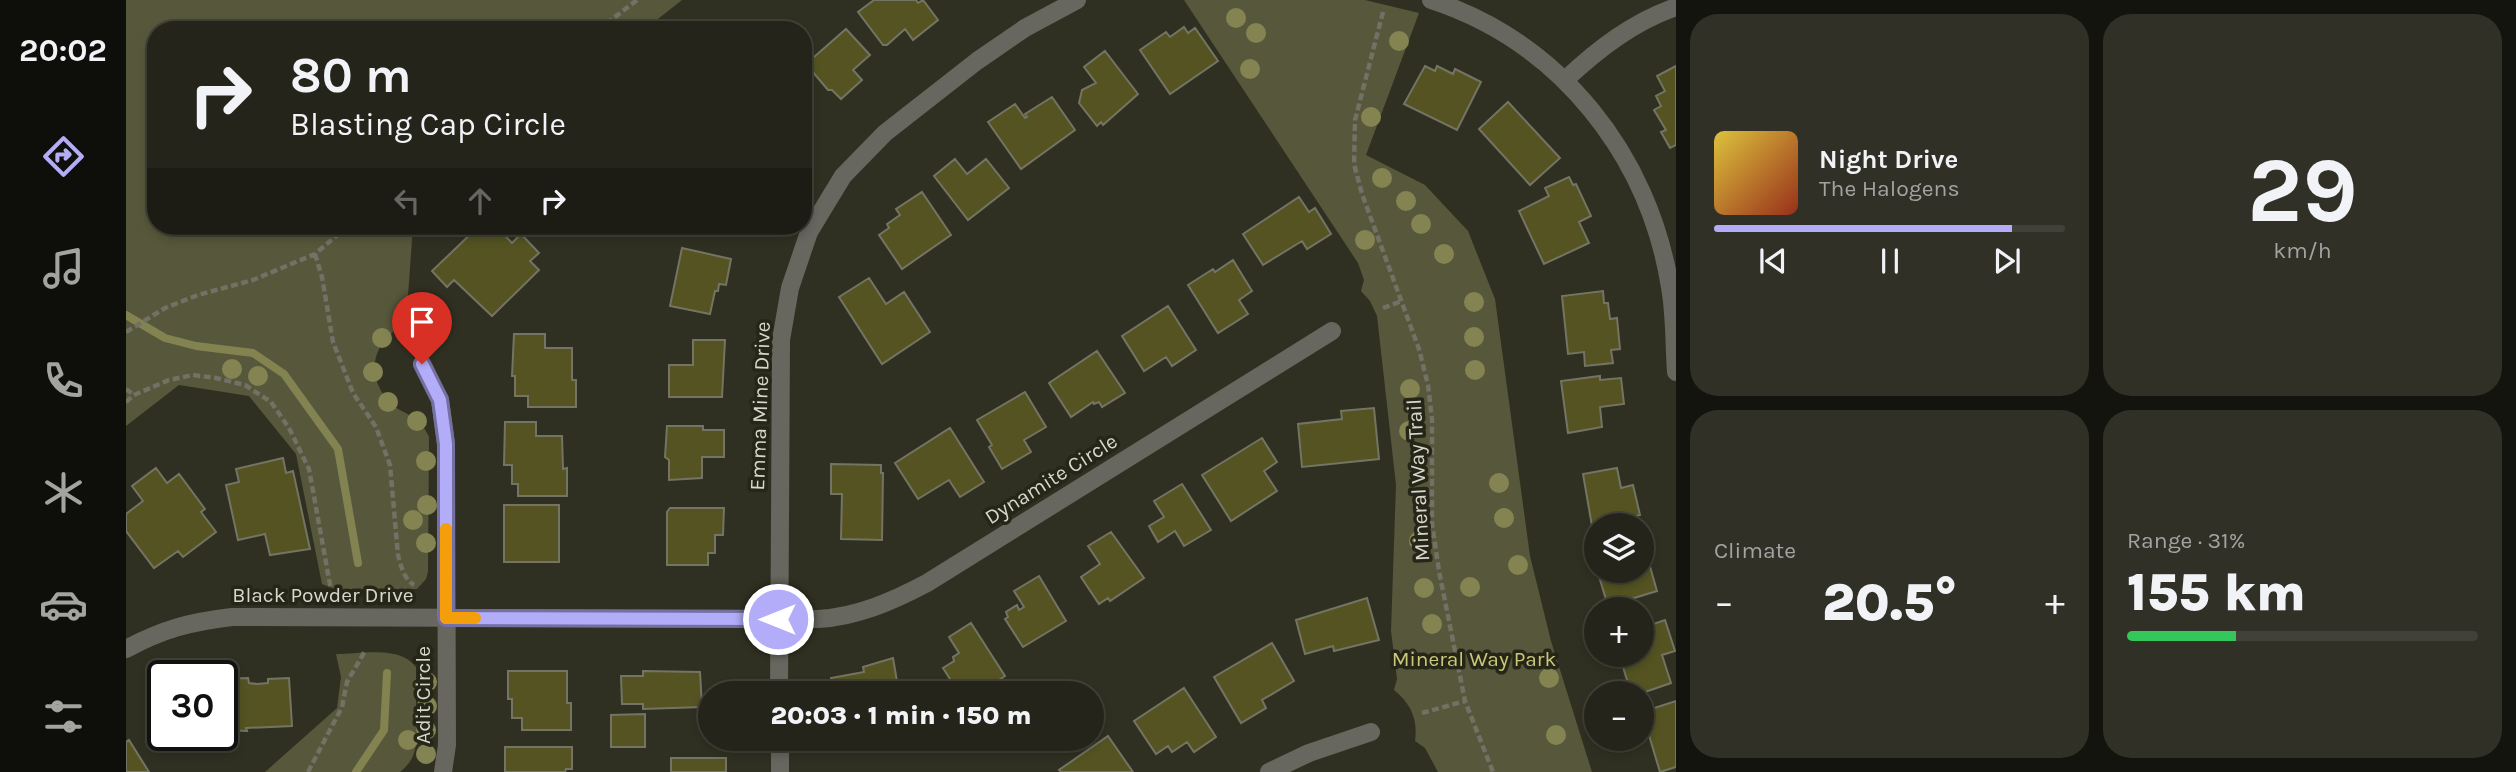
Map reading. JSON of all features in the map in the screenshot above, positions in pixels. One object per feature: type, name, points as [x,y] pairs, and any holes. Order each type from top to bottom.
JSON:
[{"type":"street","name":"Emma Mine Drive","points":[[812,227],[843,176],[886,133],[977,61],[1026,28],[1077,0]]},
{"type":"street","points":[[1431,0],[1493,25],[1565,80],[1616,142],[1653,218],[1671,288],[1676,372]]},
{"type":"street","points":[[1565,80],[1624,32],[1676,7]]},
{"type":"street","name":"Emma Mine Drive","points":[[779,681],[780,340],[790,288],[808,235]]},
{"type":"street","name":"Dynamite Circle","points":[[778,619],[829,618],[864,611],[927,583],[1332,331]]},
{"type":"street","name":"Adit Circle","points":[[422,364],[440,400],[446,444],[447,745],[443,772]]},
{"type":"street","name":"Black Powder Drive","points":[[126,649],[155,634],[194,621],[232,617],[778,619]]},
{"type":"street","points":[[1269,772],[1309,753],[1371,733]]},
{"type":"street","points":[[780,751],[780,772]]},
{"type":"path","points":[[610,21],[637,0]]},
{"type":"path","name":"Mineral Way Trail","points":[[1383,12],[1356,120],[1353,153],[1356,178],[1402,300],[1430,393],[1432,524],[1444,598],[1465,701],[1493,772]]},
{"type":"path","points":[[126,332],[165,308],[253,280],[315,254],[337,235]]},
{"type":"path","points":[[315,254],[322,277],[333,342],[353,393],[376,427],[390,465],[398,555],[402,569],[414,585]]},
{"type":"path","points":[[1383,307],[1402,300]]},
{"type":"path","points":[[126,402],[134,395],[169,380],[193,375],[216,377],[245,385],[271,402],[289,428],[309,469],[331,590]]},
{"type":"path","points":[[126,389],[134,395]]},
{"type":"path","points":[[308,772],[342,707],[347,682],[365,651]]},
{"type":"path","points":[[1422,713],[1465,701]]},
{"type":"green space","points":[[126,0],[682,0],[655,21],[147,21],[147,235],[412,235],[406,324],[388,337],[381,346],[375,375],[385,397],[419,422],[429,437],[426,579],[417,589],[335,589],[322,584],[296,454],[249,396],[179,385],[126,426]]},
{"type":"green space","name":"Mineral Way Park","points":[[1184,0],[1365,0],[1419,13],[1366,155],[1425,185],[1468,231],[1495,299],[1530,556],[1551,641],[1592,772],[1438,772],[1425,748],[1415,741],[1412,712],[1394,690],[1397,679],[1391,631],[1396,485],[1377,316],[1370,301],[1361,291],[1364,280],[1358,263]]},
{"type":"green space","points":[[390,653],[409,660],[416,667],[416,742],[412,758],[400,772],[265,772],[337,708],[341,677],[336,654]]},
{"type":"building","points":[[874,0],[916,0],[918,3],[923,0],[938,20],[913,40],[905,29],[887,45],[883,45],[858,12]]},
{"type":"building","points":[[1184,27],[1188,33],[1195,28],[1218,61],[1170,94],[1140,50],[1166,32],[1170,37]]},
{"type":"building","points":[[846,29],[870,55],[853,70],[862,80],[841,99],[832,90],[828,90],[812,71],[812,59]]},
{"type":"building","points":[[1105,51],[1138,94],[1103,125],[1101,122],[1097,126],[1079,103],[1082,90],[1096,83],[1084,67]]},
{"type":"building","points":[[1425,66],[1435,71],[1437,66],[1453,74],[1455,69],[1481,82],[1457,130],[1404,104]]},
{"type":"building","points":[[1676,66],[1676,145],[1670,148],[1661,132],[1666,130],[1654,110],[1661,106],[1656,96],[1665,91],[1657,76]]},
{"type":"building","points":[[1052,97],[1075,130],[1021,169],[988,122],[1015,104],[1025,118],[1025,114]]},
{"type":"building","points":[[1508,102],[1560,158],[1530,185],[1479,129]]},
{"type":"building","points":[[955,159],[967,174],[986,159],[1009,188],[968,220],[934,176]]},
{"type":"building","points":[[1569,177],[1573,185],[1576,184],[1591,216],[1579,222],[1589,243],[1544,264],[1519,211],[1549,196],[1545,188]]},
{"type":"building","points":[[922,192],[951,235],[902,269],[879,235],[889,228],[887,224],[900,215],[896,209]]},
{"type":"building","points":[[1299,197],[1309,212],[1315,208],[1331,234],[1307,249],[1302,241],[1263,265],[1243,234]]},
{"type":"building","points":[[470,235],[504,235],[512,243],[522,235],[539,253],[530,261],[539,270],[492,316],[454,280],[447,287],[432,271]]},
{"type":"building","points":[[682,248],[731,259],[726,285],[719,284],[718,291],[715,291],[710,314],[670,306]]},
{"type":"building","points":[[1233,260],[1252,291],[1239,300],[1248,314],[1218,333],[1188,285]]},
{"type":"building","points":[[869,278],[886,304],[904,292],[930,332],[882,364],[839,297]]},
{"type":"building","points":[[1603,291],[1610,319],[1617,318],[1620,349],[1611,350],[1613,363],[1585,366],[1584,352],[1568,354],[1562,296]]},
{"type":"building","points":[[1168,306],[1196,350],[1172,366],[1166,357],[1144,371],[1122,336]]},
{"type":"building","points":[[514,334],[545,334],[545,348],[572,348],[572,380],[576,380],[576,407],[528,407],[528,396],[515,396],[515,376],[512,376]]},
{"type":"building","points":[[693,340],[725,340],[722,397],[669,397],[669,365],[693,365]]},
{"type":"building","points":[[1097,351],[1125,393],[1102,407],[1099,402],[1093,402],[1071,417],[1049,383]]},
{"type":"building","points":[[1600,376],[1600,380],[1621,378],[1624,404],[1600,407],[1602,427],[1568,433],[1561,381]]},
{"type":"building","points":[[1025,392],[1046,427],[1024,440],[1031,452],[1002,469],[977,420]]},
{"type":"building","points":[[1374,408],[1379,459],[1302,467],[1298,424],[1342,419],[1341,411]]},
{"type":"building","points":[[505,422],[536,422],[536,436],[562,436],[563,469],[567,468],[567,496],[518,496],[518,484],[512,484],[512,465],[504,465]]},
{"type":"building","points":[[667,426],[703,426],[703,430],[724,430],[724,457],[702,457],[702,478],[669,480],[669,460],[665,457]]},
{"type":"building","points":[[950,428],[984,482],[960,497],[949,480],[918,499],[895,463]]},
{"type":"building","points":[[1262,438],[1277,462],[1264,471],[1277,491],[1231,521],[1202,475]]},
{"type":"building","points":[[283,458],[286,473],[293,471],[310,549],[270,555],[265,534],[238,540],[226,485],[239,482],[236,469]]},
{"type":"building","points":[[831,464],[881,465],[882,540],[841,539],[842,494],[831,494]]},
{"type":"building","points":[[156,468],[167,483],[179,474],[205,509],[201,512],[216,532],[183,557],[178,551],[154,568],[126,531],[126,514],[143,501],[132,486]]},
{"type":"building","points":[[1617,468],[1621,488],[1633,485],[1640,513],[1590,513],[1583,474]]},
{"type":"building","points":[[1182,484],[1211,530],[1184,546],[1175,531],[1158,542],[1149,526],[1164,517],[1154,501]]},
{"type":"building","points":[[504,505],[559,505],[559,562],[504,562]]},
{"type":"building","points":[[670,508],[724,508],[723,535],[715,535],[715,553],[708,553],[708,565],[667,565],[667,512]]},
{"type":"building","points":[[1111,532],[1144,578],[1110,601],[1108,598],[1099,604],[1081,577],[1100,564],[1088,546]]},
{"type":"building","points":[[1039,576],[1066,621],[1023,647],[1005,619],[1008,617],[1006,612],[1017,605],[1019,610],[1024,607],[1014,591]]},
{"type":"building","points":[[1654,580],[1657,591],[1637,597],[1605,597],[1601,583],[1654,583]]},
{"type":"building","points":[[1367,598],[1379,640],[1334,651],[1333,646],[1305,654],[1296,620]]},
{"type":"building","points":[[1665,620],[1675,651],[1662,655],[1671,683],[1654,689],[1654,681],[1627,681],[1623,667],[1654,667],[1654,624]]},
{"type":"building","points":[[971,623],[1005,676],[997,681],[951,681],[943,668],[954,661],[953,657],[959,653],[949,637]]},
{"type":"building","points":[[1272,643],[1294,681],[1262,700],[1266,708],[1241,723],[1214,677]]},
{"type":"building","points":[[893,658],[897,681],[831,681],[831,678],[864,672],[863,667]]},
{"type":"building","points":[[508,671],[567,671],[567,703],[571,703],[571,730],[522,730],[522,718],[512,718],[512,699],[508,699]]},
{"type":"building","points":[[643,671],[700,672],[698,707],[643,709],[643,704],[622,704],[621,676],[643,676]]},
{"type":"building","points":[[238,678],[248,678],[249,683],[257,684],[268,683],[268,679],[289,678],[292,726],[238,731]]},
{"type":"building","points":[[1184,688],[1216,737],[1194,752],[1187,742],[1172,752],[1168,746],[1156,754],[1134,721]]},
{"type":"building","points":[[1676,701],[1676,767],[1660,772],[1654,751],[1654,708]]},
{"type":"building","points":[[645,714],[645,747],[611,747],[611,715]]},
{"type":"building","points":[[1108,736],[1133,772],[1059,770],[1086,751],[1104,751],[1104,739]]},
{"type":"building","points":[[129,740],[149,772],[126,772],[126,742]]},
{"type":"building","points":[[505,747],[572,747],[572,769],[566,769],[565,772],[505,772]]},
{"type":"building","points":[[671,758],[726,758],[726,772],[671,772]]},
{"type":"waterway","points":[[126,315],[165,338],[196,346],[253,353],[284,374],[338,449],[358,563]]},
{"type":"waterway","points":[[356,772],[384,730],[387,673]]},
{"type":"slow traffic","points":[[446,529],[446,618],[475,618]]},
{"type":"route","points":[[422,364],[440,400],[446,444],[446,618],[778,619]]}]
